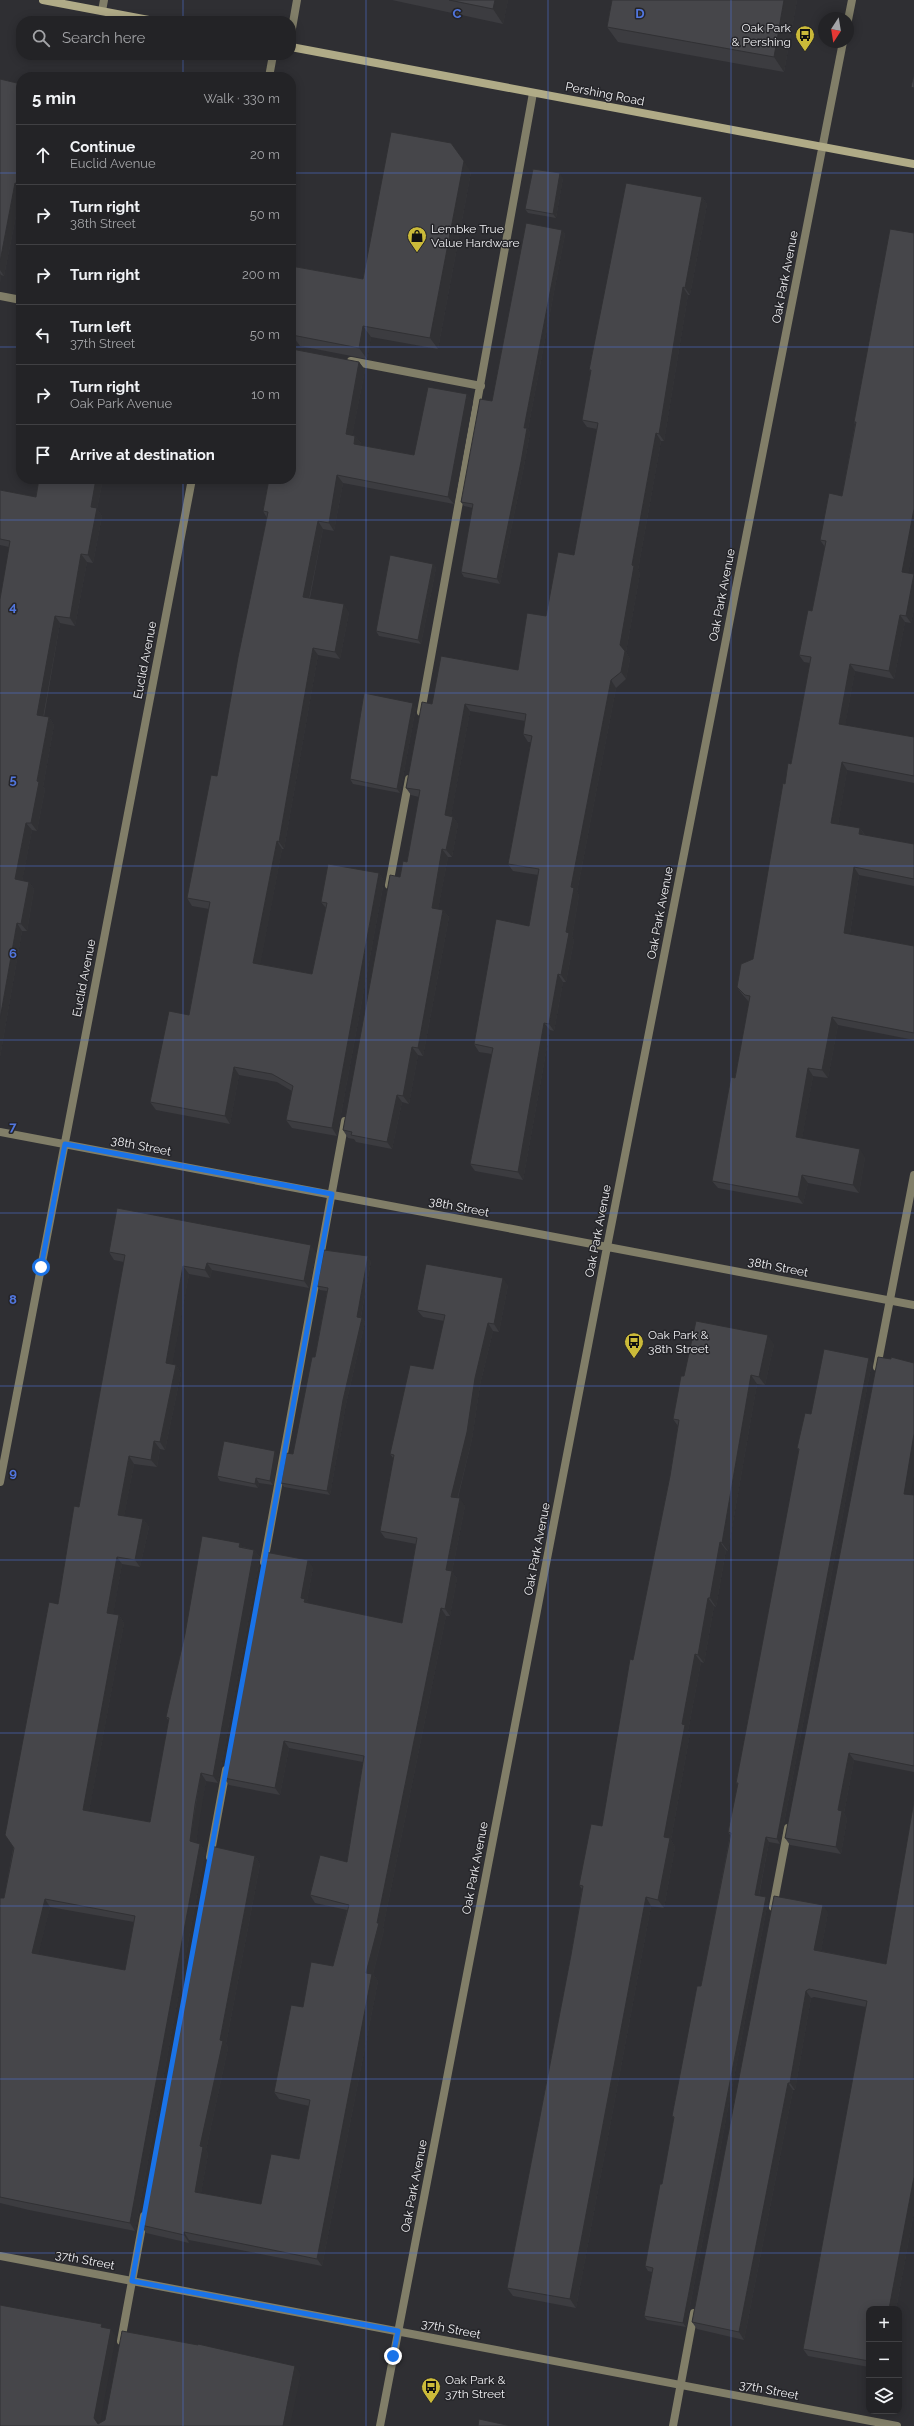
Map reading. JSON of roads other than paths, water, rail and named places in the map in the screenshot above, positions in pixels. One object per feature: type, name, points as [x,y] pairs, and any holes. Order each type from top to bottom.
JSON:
[{"type":"main road","points":[[43,0],[128,16]]},
{"type":"main road","name":"Pershing Road","points":[[296,48],[914,164]]},
{"type":"street","points":[[102,11],[104,0]]},
{"type":"street","points":[[294,16],[297,0]]},
{"type":"street","points":[[850,12],[852,0]]},
{"type":"street","name":"Oak Park Avenue","points":[[380,2426],[607,1247],[822,147],[843,48]]},
{"type":"street","points":[[270,72],[272,60]]},
{"type":"street","points":[[419,723],[482,386],[533,93]]},
{"type":"street","points":[[0,296],[16,299]]},
{"type":"street","points":[[344,360],[482,386]]},
{"type":"street","name":"Euclid Avenue","points":[[0,1482],[191,484]]},
{"type":"street","points":[[387,896],[410,770]]},
{"type":"street","points":[[263,1570],[346,1116]]},
{"type":"street","name":"38th Street","points":[[0,1132],[914,1305]]},
{"type":"street","points":[[875,1379],[914,1175]]},
{"type":"street","points":[[208,1867],[229,1757]]},
{"type":"street","points":[[771,1917],[790,1816]]},
{"type":"street","points":[[119,2352],[145,2211]]},
{"type":"street","name":"37th Street","points":[[0,2256],[897,2426]]},
{"type":"street","points":[[673,2426],[695,2307]]},
{"type":"place","name":"Oak Park & Pershing","points":[[805,52]]},
{"type":"place","name":"Lembke True Value Hardware","points":[[417,253]]},
{"type":"place","name":"Oak Park & 38th Street","points":[[634,1359]]},
{"type":"place","name":"Oak Park & 37th Street","points":[[431,2404]]}]
